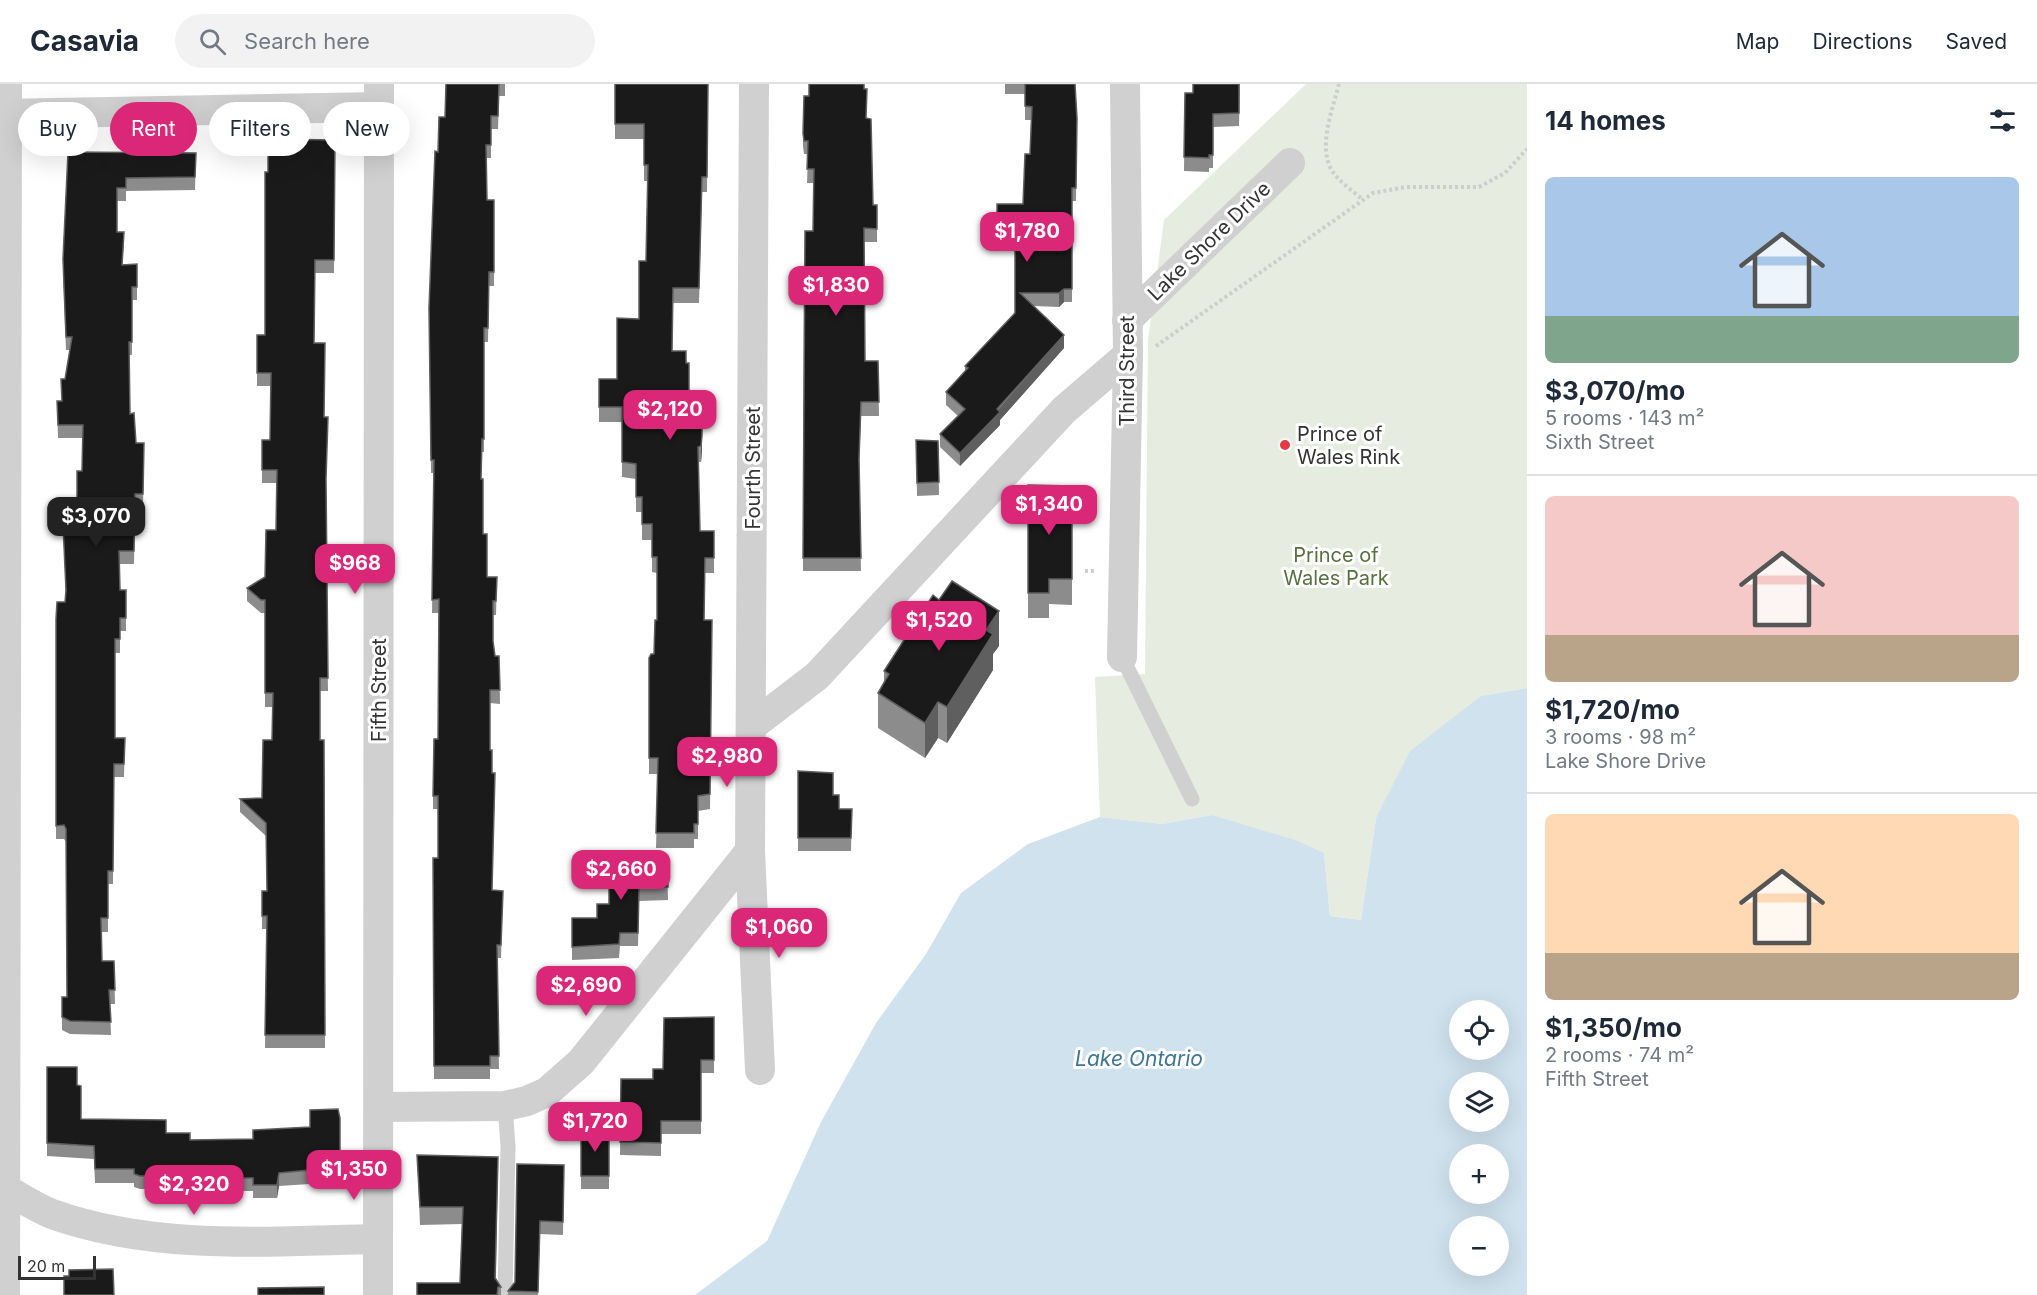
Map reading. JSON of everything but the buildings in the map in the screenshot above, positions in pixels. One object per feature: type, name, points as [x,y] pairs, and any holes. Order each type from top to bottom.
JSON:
[{"type":"street","points":[[5,1295],[3,1188],[4,114],[7,84]]},
{"type":"street","name":"Fourth Street","points":[[754,84],[753,725],[750,851],[760,1070]]},
{"type":"street","name":"Third Street","points":[[1122,657],[1139,351],[1127,320],[1125,84]]},
{"type":"street","points":[[4,114],[379,96]]},
{"type":"street","name":"Fifth Street","points":[[378,1295],[380,1107],[379,96]]},
{"type":"street","name":"Lake Shore Drive","points":[[1127,320],[1290,163]]},
{"type":"street","points":[[753,725],[817,676],[1064,410],[1139,351]]},
{"type":"street","points":[[380,1107],[505,1106],[526,1101],[547,1092],[581,1062],[750,851]]},
{"type":"street","points":[[3,1188],[52,1214],[155,1237],[218,1242],[377,1239]]},
{"type":"lane","points":[[1122,657],[1192,799]]},
{"type":"lane","points":[[505,1106],[508,1134],[505,1295]]},
{"type":"path","points":[[1338,84],[1328,130],[1328,159],[1336,176],[1363,200]]},
{"type":"path","points":[[1139,351],[1163,343],[1373,193],[1406,187],[1479,187],[1505,174],[1527,149]]},
{"type":"green space","name":"Prince of Wales Park","points":[[1306,84],[1527,84],[1527,688],[1481,696],[1376,818],[1361,920],[1330,916],[1324,853],[1212,815],[1162,824],[1100,817],[1095,677],[1145,674],[1148,341],[1164,220]]},
{"type":"water","name":"Lake Ontario","points":[[1527,688],[1527,1295],[695,1295],[767,1241],[821,1122],[876,1023],[926,954],[961,893],[1028,844],[1100,817],[1162,824],[1212,815],[1298,841],[1324,853],[1330,916],[1361,920],[1376,818],[1410,751],[1481,696]]},
{"type":"place","name":"Prince of Wales Rink","points":[[1285,445]]}]
